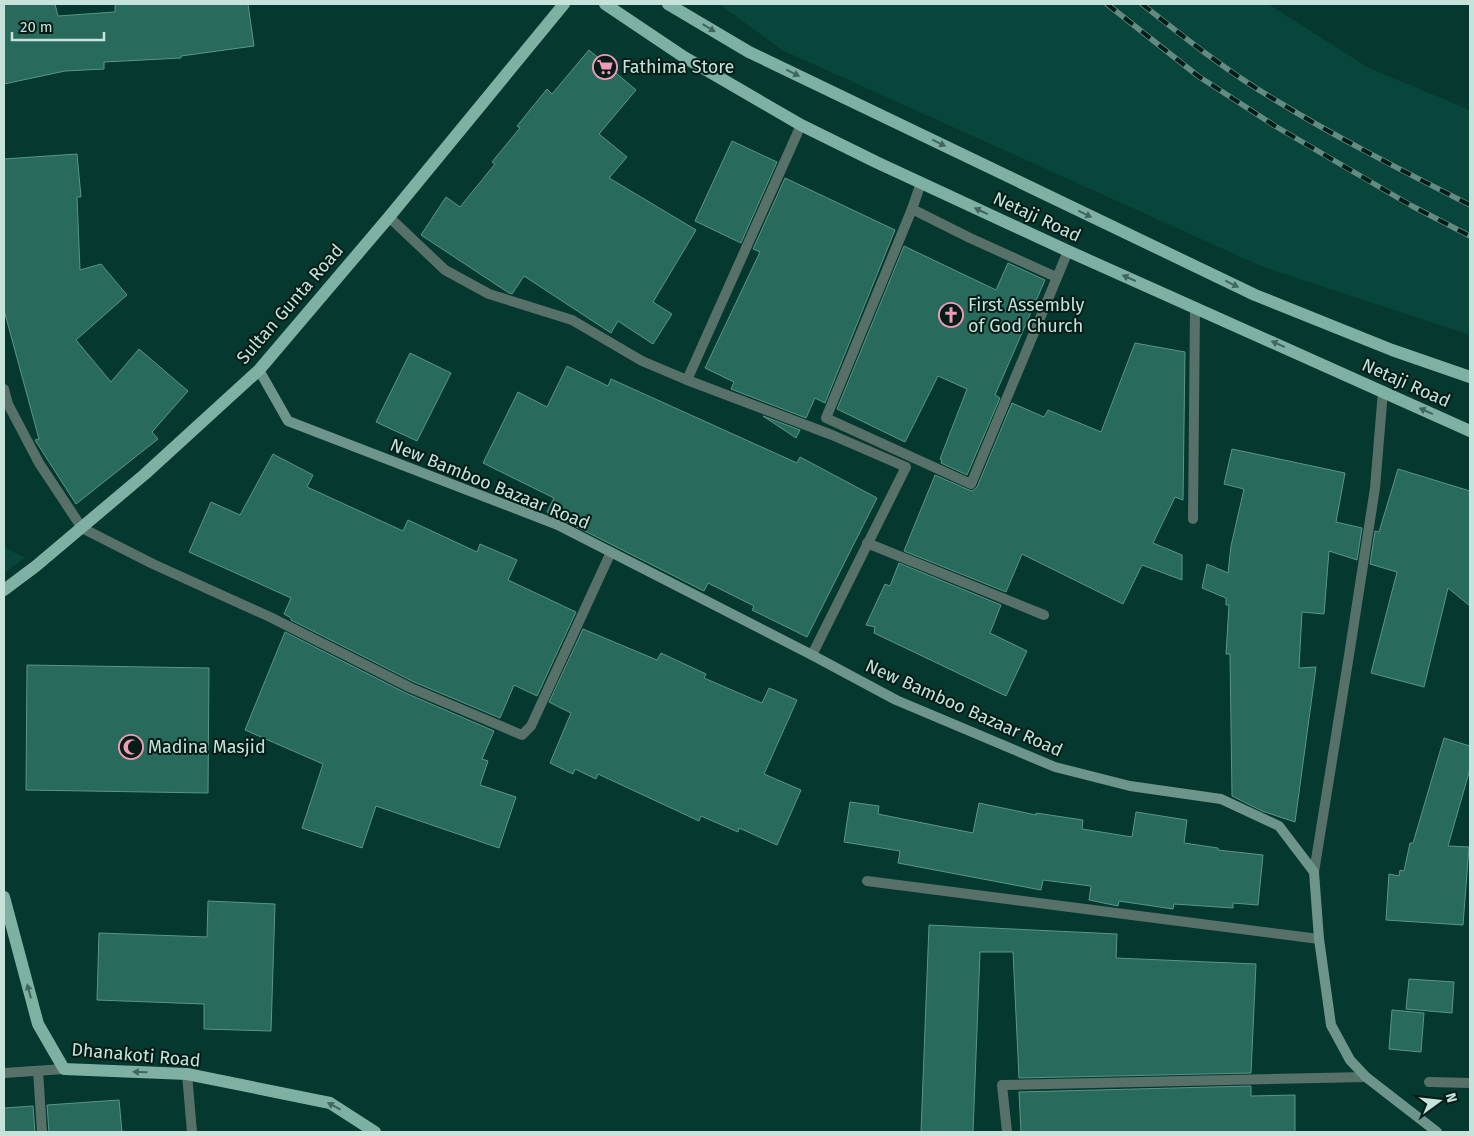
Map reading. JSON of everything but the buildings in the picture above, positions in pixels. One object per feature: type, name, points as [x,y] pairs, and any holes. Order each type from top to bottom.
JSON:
[{"type":"main road","name":"Sultan Gunta Road","points":[[4,590],[36,566],[145,474],[259,370],[389,217],[564,4]]},
{"type":"main road","name":"Netaji Road","points":[[605,4],[684,57],[801,125],[1068,251],[1470,431]]},
{"type":"main road","name":"Netaji Road","points":[[668,4],[749,52],[1255,296],[1392,350],[1470,377]]},
{"type":"main road","name":"Dhanakoti Road","points":[[4,897],[38,1024],[64,1069],[187,1074],[330,1103],[374,1132]]},
{"type":"street","points":[[687,380],[801,125]]},
{"type":"street","points":[[921,183],[826,418],[971,484],[1068,251]]},
{"type":"street","points":[[912,209],[1056,277]]},
{"type":"street","points":[[389,217],[445,270],[489,294],[572,320],[642,361],[832,435],[906,467],[812,655]]},
{"type":"street","points":[[1192,519],[1195,307]]},
{"type":"street","name":"New Bamboo Bazaar Road","points":[[259,370],[288,421],[558,526],[812,655],[896,700],[1055,768],[1130,786],[1221,799],[1279,826],[1314,872]]},
{"type":"street","points":[[4,389],[8,404],[40,463],[82,528],[153,564],[270,617],[411,688],[522,735],[531,726],[611,552]]},
{"type":"street","points":[[1383,391],[1375,488],[1314,872],[1319,939],[1331,1025],[1350,1060],[1366,1077],[1437,1132]]},
{"type":"street","points":[[867,543],[1044,615]]},
{"type":"street","points":[[867,881],[1319,939]]},
{"type":"street","points":[[4,1073],[64,1069]]},
{"type":"street","points":[[38,1071],[42,1132]]},
{"type":"street","points":[[187,1074],[192,1132]]},
{"type":"street","points":[[1007,1132],[1002,1085],[1366,1077]]},
{"type":"street","points":[[1429,1082],[1470,1083]]},
{"type":"shaded area","points":[[719,4],[1268,4],[1369,68],[1470,110],[1470,335],[1263,267],[782,50]]},
{"type":"shaded area","points":[[4,547],[25,558],[4,573]]},
{"type":"railway","points":[[1107,4],[1198,76],[1275,126],[1412,206],[1470,236]]},
{"type":"railway","points":[[1142,4],[1208,55],[1259,90],[1348,142],[1470,205]]},
{"type":"place","name":"Fathima Store","points":[[605,67]]},
{"type":"place","name":"First Assembly of God Church","points":[[951,315]]},
{"type":"place","name":"Madina Masjid","points":[[131,747]]}]
